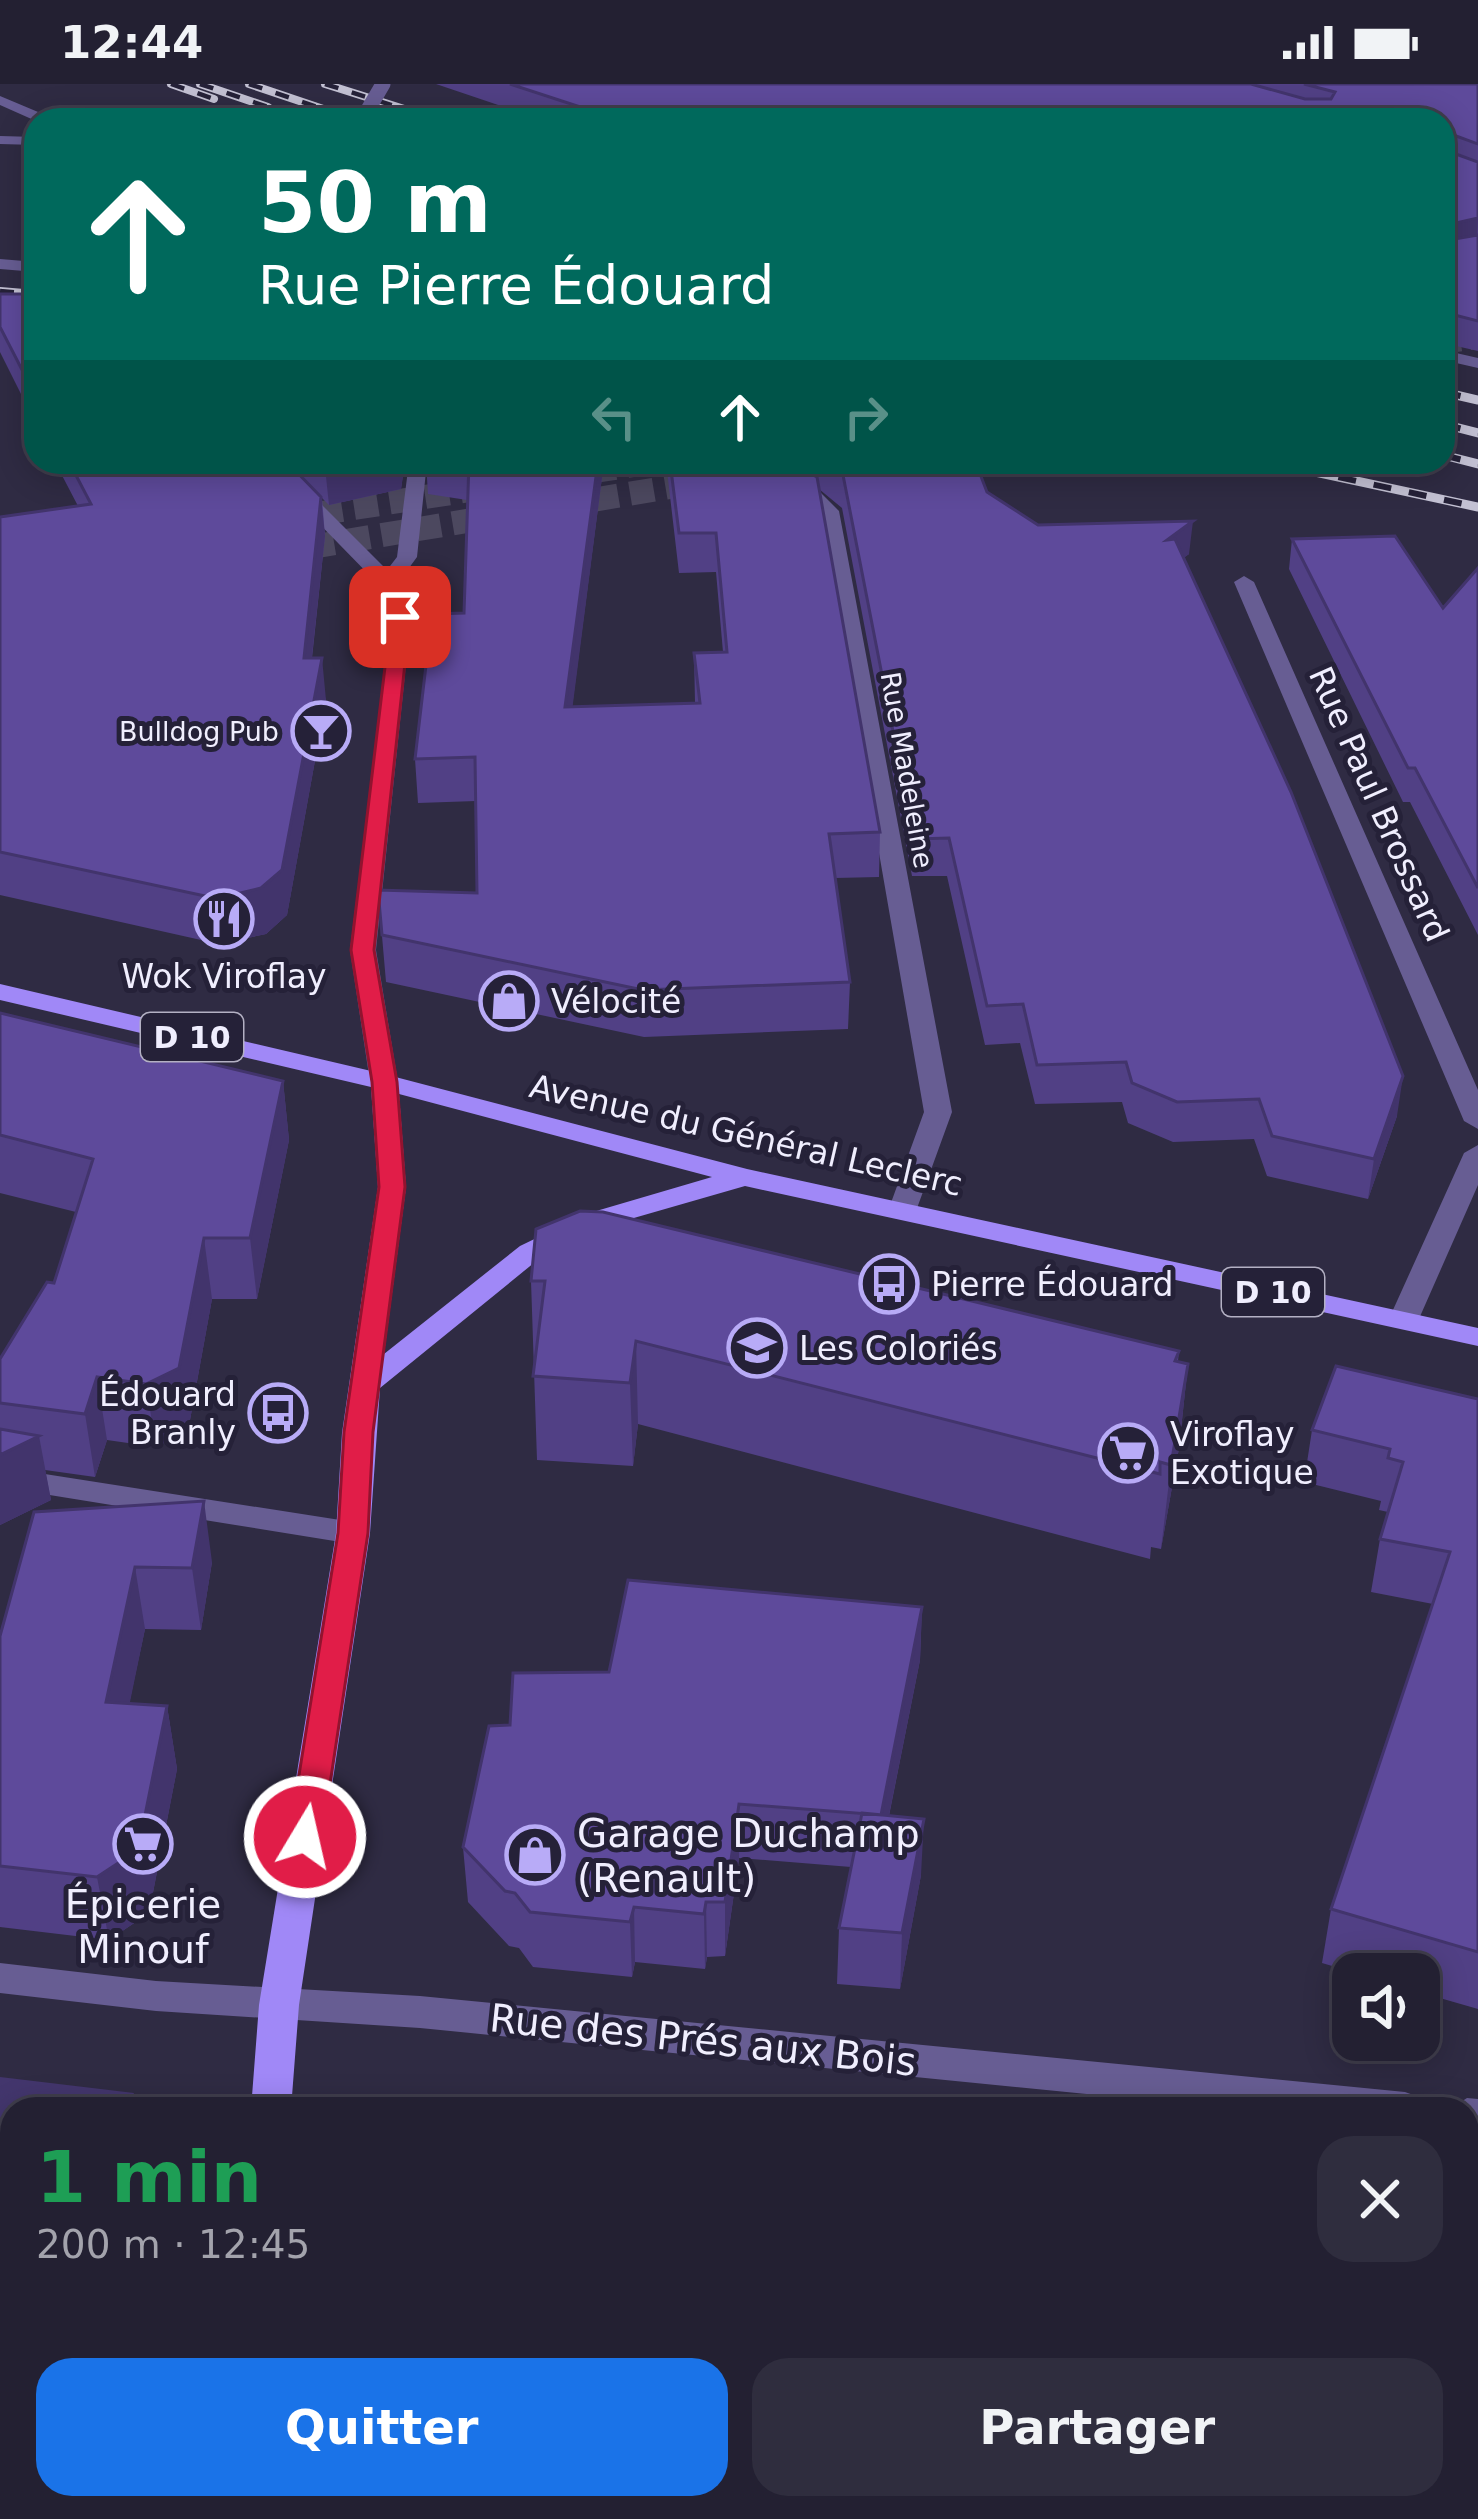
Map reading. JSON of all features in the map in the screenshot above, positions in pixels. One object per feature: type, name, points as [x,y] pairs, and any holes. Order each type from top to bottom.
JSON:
[{"type":"main road","name":"Avenue du Général Leclerc","points":[[0,992],[384,1082],[744,1177],[1478,1337]]},
{"type":"main road","points":[[272,2097],[279,2005],[353,1533],[358,1432],[392,1187],[384,1082]]},
{"type":"main road","points":[[368,1383],[530,1252],[596,1220],[744,1177]]},
{"type":"street","points":[[279,474],[388,583],[400,617],[363,950],[384,1082]]},
{"type":"street","points":[[388,583],[407,557],[417,474]]},
{"type":"street","name":"Rue Madeleine","points":[[756,478],[811,494],[829,512],[938,1112],[902,1211]]},
{"type":"street","name":"Rue Paul Brossard","points":[[1244,582],[1478,1121]]},
{"type":"street","points":[[1403,1321],[1478,1153]]},
{"type":"street","points":[[0,1477],[353,1533]]},
{"type":"street","name":"Rue des Prés aux Bois","points":[[0,1978],[279,2005],[444,2014],[1284,2097]]},
{"type":"shaded area","points":[[0,2077],[134,2093],[133,2097],[0,2097]]},
{"type":"building","points":[[510,84],[1251,84],[1305,99],[1331,99],[1335,92],[1304,84],[1478,84],[1478,144],[1455,136],[1455,108],[583,108]]},
{"type":"building","points":[[1455,154],[1478,162],[1478,218],[1455,223]]},
{"type":"building","points":[[1478,235],[1478,321],[1455,315],[1455,239]]},
{"type":"building","points":[[0,294],[24,294],[24,374],[0,327]]},
{"type":"building","points":[[75,474],[299,474],[321,497],[304,658],[322,658],[282,870],[261,888],[205,896],[0,852],[0,517],[91,504]]},
{"type":"building","points":[[469,474],[596,474],[565,707],[700,703],[694,653],[727,652],[716,533],[679,533],[672,474],[817,477],[880,832],[829,834],[850,982],[643,990],[382,935],[378,890],[477,893],[475,757],[415,759],[432,614],[464,613]]},
{"type":"building","points":[[980,474],[987,492],[1038,525],[1193,521],[1167,540],[1175,539],[1291,792],[1403,1076],[1374,1159],[1272,1136],[1259,1099],[1177,1102],[1132,1083],[1126,1062],[1037,1065],[1023,1004],[987,1006],[949,838],[914,839],[843,475]]},
{"type":"building","points":[[1395,536],[1443,608],[1478,568],[1478,888],[1415,768],[1408,768],[1292,539]]},
{"type":"building","points":[[0,1013],[283,1081],[250,1238],[204,1238],[179,1368],[146,1384],[97,1377],[85,1414],[0,1403],[0,1359],[47,1282],[54,1283],[93,1159],[0,1135]]},
{"type":"building","points":[[580,1211],[603,1212],[1179,1351],[1175,1361],[1188,1364],[1171,1465],[1160,1462],[1160,1474],[636,1341],[630,1383],[533,1376],[545,1281],[531,1281],[536,1229]]},
{"type":"building","points":[[1336,1366],[1478,1399],[1478,1952],[1331,1909],[1450,1552],[1380,1539],[1403,1462],[1388,1458],[1390,1449],[1312,1430]]},
{"type":"building","points":[[0,1429],[39,1436],[0,1455]]},
{"type":"building","points":[[204,1501],[192,1568],[135,1567],[106,1702],[167,1706],[138,1850],[97,1877],[0,1866],[0,1636],[34,1512]]},
{"type":"building","points":[[628,1580],[922,1607],[881,1815],[739,1804],[725,1902],[706,1902],[704,1914],[634,1907],[630,1922],[530,1912],[463,1847],[489,1726],[510,1725],[513,1673],[609,1672]]},
{"type":"building","points":[[862,1813],[924,1819],[902,1933],[839,1928]]},
{"type":"tunnel","points":[[1455,343],[1478,340]]},
{"type":"tunnel","points":[[556,477],[575,474]]},
{"type":"tunnel","points":[[275,553],[718,479]]},
{"type":"tunnel","points":[[283,519],[483,488]]},
{"type":"railway","points":[[171,84],[214,99]]},
{"type":"railway","points":[[200,84],[268,107]]},
{"type":"railway","points":[[249,84],[320,108]]},
{"type":"railway","points":[[325,84],[401,108]]},
{"type":"railway","points":[[0,291],[24,293]]},
{"type":"railway","points":[[1455,395],[1478,400]]},
{"type":"railway","points":[[1455,427],[1478,433]]},
{"type":"railway","points":[[1455,458],[1478,464]]},
{"type":"railway","points":[[1324,474],[1478,507]]},
{"type":"place","name":"Bulldog Pub","points":[[321,731]]},
{"type":"place","name":"Wok Viroflay","points":[[224,919]]},
{"type":"place","name":"Vélocité","points":[[509,1001]]},
{"type":"place","name":"Pierre Édouard","points":[[889,1284]]},
{"type":"place","name":"Les Coloriés","points":[[757,1348]]},
{"type":"place","name":"Édouard Branly","points":[[278,1413]]},
{"type":"place","name":"Viroflay Exotique","points":[[1128,1453]]},
{"type":"place","name":"Épicerie Minouf","points":[[143,1844]]},
{"type":"place","name":"Garage Duchamp (Renault)","points":[[535,1855]]},
{"type":"route","points":[[305,1837],[353,1533],[358,1432],[392,1187],[384,1082],[363,950],[400,617]]}]
